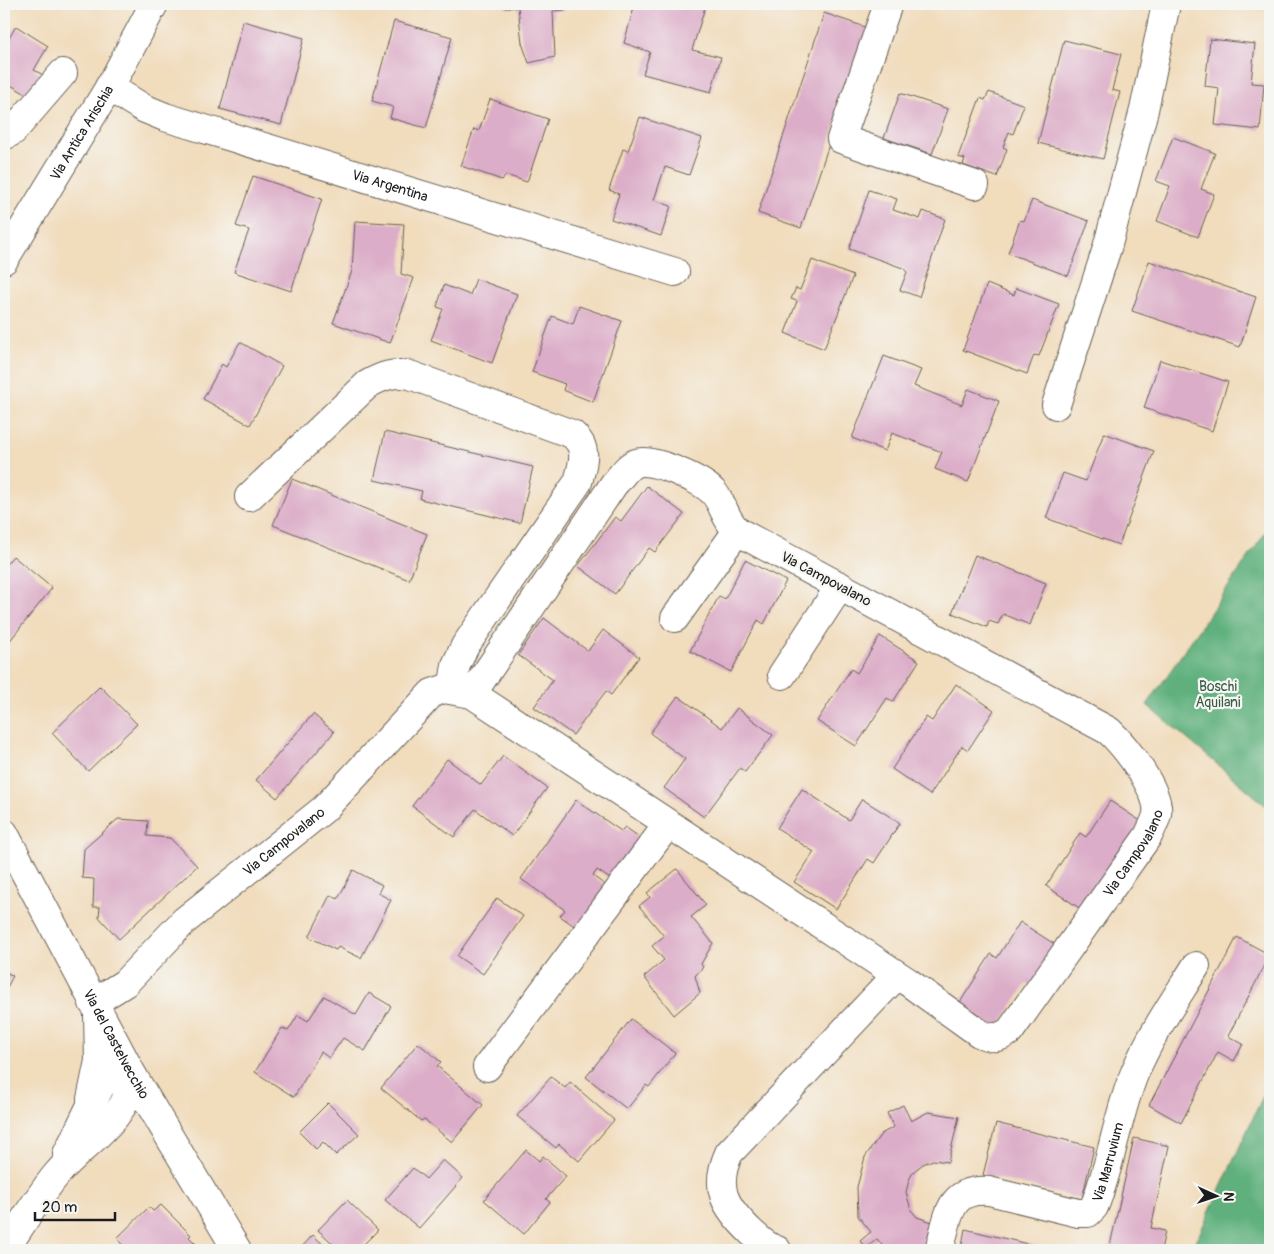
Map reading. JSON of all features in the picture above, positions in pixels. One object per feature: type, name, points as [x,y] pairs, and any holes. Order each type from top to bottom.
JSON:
[{"type":"street","name":"Via Antica Arischia","points":[[4,260],[109,87],[154,4]]},
{"type":"street","points":[[888,4],[841,139],[975,185]]},
{"type":"street","points":[[1056,405],[1107,248],[1144,110],[1166,4]]},
{"type":"street","points":[[4,136],[13,130],[63,73]]},
{"type":"street","name":"Via Argentina","points":[[109,87],[143,108],[165,117],[675,272]]},
{"type":"street","points":[[249,497],[368,384],[384,375],[398,373],[410,375],[572,434],[579,440],[584,448],[584,461],[578,482],[465,646],[456,665],[462,692]]},
{"type":"street","name":"Via Campovalano","points":[[95,1006],[125,983],[184,921],[324,809],[432,693],[444,689],[462,692],[668,824],[897,975],[979,1032],[991,1038],[1000,1038],[1010,1030],[1148,836],[1157,815],[1154,792],[1117,739],[1109,731],[737,531],[727,521],[714,493],[706,486],[658,463],[636,462],[614,484],[462,692]]},
{"type":"street","points":[[675,618],[737,531]]},
{"type":"street","points":[[782,675],[840,586]]},
{"type":"street","points":[[488,1067],[668,824]]},
{"type":"street","name":"Via del Castelvecchio","points":[[4,833],[134,1076],[237,1250]]},
{"type":"street","name":"Via Marruvium","points":[[939,1250],[952,1207],[957,1198],[975,1190],[989,1191],[1078,1213],[1088,1213],[1094,1207],[1117,1123],[1136,1071],[1154,1034],[1196,966]]},
{"type":"street","points":[[776,1250],[764,1244],[735,1216],[725,1199],[721,1185],[722,1168],[729,1153],[897,975]]},
{"type":"street","points":[[95,1006],[99,1061],[96,1082],[98,1120]]},
{"type":"street","points":[[4,1250],[98,1120],[106,1080],[114,1076],[134,1076]]},
{"type":"street","points":[[98,1120],[139,1119],[151,1122],[168,1134]]},
{"type":"green space","name":"Boschi Aquilani","points":[[1270,526],[1270,809],[1147,705]]},
{"type":"green space","points":[[1270,1081],[1270,1250],[1192,1250]]},
{"type":"building","points":[[505,4],[564,4],[565,10],[553,11],[555,57],[529,63],[522,43],[518,7],[505,8]]},
{"type":"building","points":[[635,4],[706,4],[692,50],[721,57],[711,92],[643,74],[650,52],[624,43]]},
{"type":"building","points":[[824,13],[868,28],[801,228],[758,213]]},
{"type":"building","points":[[243,21],[304,38],[281,125],[220,109]]},
{"type":"building","points":[[394,21],[452,37],[426,128],[390,118],[393,107],[372,101]]},
{"type":"building","points":[[16,26],[48,46],[34,70],[47,77],[34,99],[4,81],[4,47]]},
{"type":"building","points":[[1210,39],[1255,44],[1251,83],[1264,84],[1260,130],[1215,125],[1219,88],[1205,86]]},
{"type":"building","points":[[1064,40],[1121,54],[1112,90],[1120,92],[1103,159],[1038,143]]},
{"type":"building","points":[[989,92],[1024,105],[1013,134],[1009,132],[1003,147],[1007,149],[997,177],[963,165],[965,159],[958,157],[980,98],[985,100]]},
{"type":"building","points":[[900,93],[948,109],[932,154],[884,138]]},
{"type":"building","points":[[490,99],[548,119],[527,182],[506,175],[502,180],[461,166],[474,129],[479,131]]},
{"type":"building","points":[[640,117],[702,138],[689,175],[665,167],[654,200],[671,206],[661,236],[611,219],[619,194],[609,190],[623,149],[628,151]]},
{"type":"building","points":[[1173,137],[1215,153],[1201,189],[1214,194],[1198,237],[1157,221],[1170,186],[1156,181]]},
{"type":"building","points":[[253,176],[322,199],[291,291],[234,272],[249,230],[236,226]]},
{"type":"building","points":[[869,190],[897,199],[893,210],[920,219],[923,211],[945,219],[919,297],[900,290],[907,272],[903,268],[849,249]]},
{"type":"building","points":[[1032,200],[1089,221],[1068,276],[1008,253],[1020,220],[1024,221]]},
{"type":"building","points":[[355,221],[404,224],[401,274],[414,278],[390,343],[333,323],[352,271]]},
{"type":"building","points":[[812,260],[853,276],[824,349],[785,333],[797,301],[791,299],[796,288],[800,290]]},
{"type":"building","points":[[1149,261],[1256,297],[1240,347],[1132,311]]},
{"type":"building","points":[[476,279],[517,294],[492,363],[431,340],[443,309],[437,307],[444,285],[470,295]]},
{"type":"building","points":[[987,284],[1014,295],[1016,288],[1059,304],[1039,356],[1034,355],[1027,374],[963,350]]},
{"type":"building","points":[[579,306],[622,321],[593,402],[563,390],[565,384],[532,372],[552,316],[573,324]]},
{"type":"building","points":[[240,342],[282,366],[250,425],[203,399],[222,364],[226,367]]},
{"type":"building","points":[[884,356],[921,370],[914,386],[962,405],[968,389],[999,401],[968,482],[935,469],[942,452],[892,433],[885,451],[852,438]]},
{"type":"building","points":[[1160,360],[1228,382],[1212,431],[1144,408]]},
{"type":"building","points":[[385,432],[533,467],[520,523],[420,499],[422,491],[374,480]]},
{"type":"building","points":[[1104,433],[1154,451],[1119,545],[1046,518],[1063,473],[1086,481]]},
{"type":"building","points":[[292,479],[427,534],[409,580],[273,525]]},
{"type":"building","points":[[647,486],[684,514],[655,552],[649,548],[615,594],[578,566],[615,517],[621,521]]},
{"type":"building","points":[[975,555],[1046,583],[1030,625],[1003,614],[998,624],[989,621],[987,627],[952,613]]},
{"type":"building","points":[[13,556],[52,588],[4,648],[4,567]]},
{"type":"building","points":[[745,560],[786,581],[764,624],[758,620],[731,672],[690,651],[719,596],[725,599]]},
{"type":"building","points":[[544,618],[588,651],[603,630],[639,657],[611,695],[606,691],[573,735],[534,707],[553,680],[518,655]]},
{"type":"building","points":[[880,636],[919,661],[893,702],[887,698],[856,746],[817,721],[851,669],[857,673]]},
{"type":"building","points":[[956,684],[994,710],[968,750],[962,746],[930,795],[892,769],[926,717],[932,721]]},
{"type":"building","points":[[100,686],[137,724],[88,771],[52,733]]},
{"type":"building","points":[[678,696],[722,728],[737,708],[773,735],[745,772],[740,768],[704,817],[664,788],[685,759],[650,733]]},
{"type":"building","points":[[313,714],[334,732],[277,798],[256,780]]},
{"type":"building","points":[[503,756],[547,788],[512,836],[475,809],[454,837],[412,806],[447,759],[481,785]]},
{"type":"building","points":[[802,789],[849,820],[862,799],[900,823],[874,863],[868,859],[836,909],[794,882],[814,852],[777,828]]},
{"type":"building","points":[[576,800],[621,831],[625,827],[645,841],[616,883],[597,870],[593,876],[609,888],[580,930],[560,916],[565,910],[521,879]]},
{"type":"building","points":[[1110,801],[1148,826],[1084,911],[1046,886],[1080,833],[1086,837]]},
{"type":"building","points":[[118,819],[148,821],[147,836],[170,838],[197,866],[119,939],[99,917],[100,907],[93,907],[94,879],[82,878],[84,849]]},
{"type":"building","points":[[677,869],[706,905],[691,917],[713,943],[701,964],[703,967],[695,976],[700,993],[674,1015],[644,977],[664,960],[652,946],[664,936],[639,906],[650,897],[647,893]]},
{"type":"building","points":[[353,870],[382,885],[378,893],[391,900],[361,958],[338,947],[336,950],[309,937],[330,895],[338,899]]},
{"type":"building","points":[[497,898],[523,916],[483,974],[457,956]]},
{"type":"building","points":[[1020,922],[1059,947],[1033,987],[1027,983],[995,1032],[957,1007],[991,954],[997,958]]},
{"type":"building","points":[[1237,937],[1270,955],[1228,1036],[1243,1044],[1234,1061],[1218,1052],[1181,1123],[1149,1105]]},
{"type":"building","points":[[4,971],[13,976],[4,993]]},
{"type":"building","points":[[369,993],[391,1006],[365,1051],[343,1038],[329,1058],[321,1052],[294,1097],[255,1072],[282,1028],[288,1031],[298,1015],[308,1021],[324,996],[356,1015]]},
{"type":"building","points":[[631,1019],[675,1053],[649,1087],[646,1085],[627,1109],[586,1077]]},
{"type":"building","points":[[418,1043],[441,1062],[437,1066],[483,1105],[452,1142],[424,1119],[421,1121],[381,1088]]},
{"type":"building","points":[[551,1077],[565,1088],[570,1082],[614,1120],[579,1161],[559,1144],[556,1148],[517,1116]]},
{"type":"building","points":[[328,1103],[359,1134],[336,1155],[323,1142],[316,1149],[299,1132]]},
{"type":"building","points":[[903,1105],[911,1121],[928,1112],[959,1117],[948,1162],[933,1160],[923,1164],[913,1172],[909,1180],[906,1192],[911,1210],[917,1217],[932,1222],[924,1250],[886,1250],[877,1239],[866,1248],[860,1241],[871,1232],[858,1216],[857,1187],[865,1157],[881,1134],[894,1127],[887,1113]]},
{"type":"building","points":[[996,1123],[1094,1147],[1082,1199],[983,1175]]},
{"type":"building","points":[[1134,1138],[1169,1146],[1151,1228],[1165,1231],[1161,1250],[1109,1250]]},
{"type":"building","points":[[526,1150],[539,1161],[543,1156],[566,1176],[546,1199],[550,1202],[524,1234],[484,1200]]},
{"type":"building","points":[[443,1160],[463,1178],[419,1228],[385,1200],[413,1168],[426,1179]]},
{"type":"building","points":[[347,1200],[378,1230],[358,1250],[340,1250],[318,1230]]},
{"type":"building","points":[[161,1205],[191,1235],[189,1237],[200,1248],[198,1250],[126,1250],[117,1238],[149,1207],[153,1211]]},
{"type":"building","points":[[965,1229],[1053,1250],[961,1250]]},
{"type":"building","points":[[313,1235],[329,1250],[299,1250]]}]
